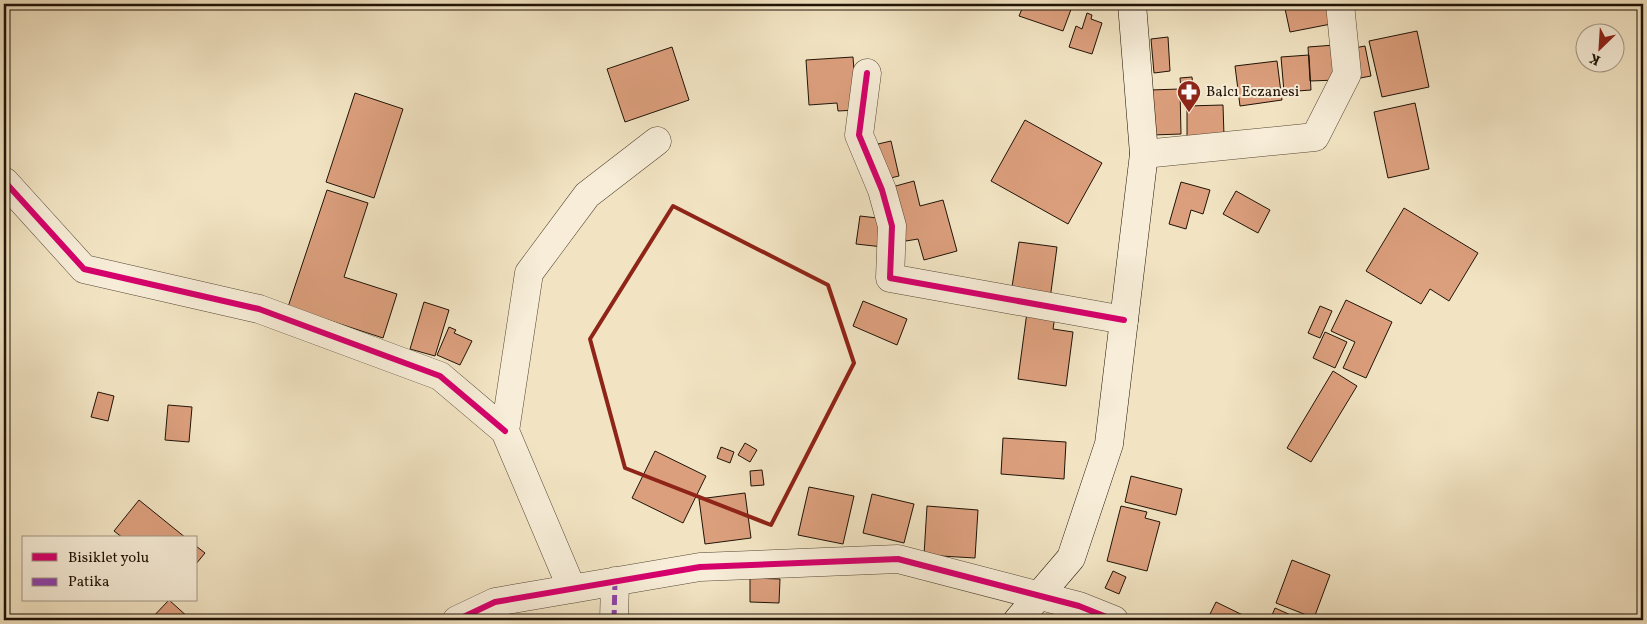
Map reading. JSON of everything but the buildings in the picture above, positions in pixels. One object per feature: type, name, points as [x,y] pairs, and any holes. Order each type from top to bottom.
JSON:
[{"type":"street","points":[[1018,620],[1072,558],[1109,444],[1144,154],[1132,4]]},
{"type":"street","points":[[1144,154],[1315,137],[1347,74],[1340,4]]},
{"type":"street","points":[[867,73],[859,135],[882,190],[892,226],[890,278],[1124,320]]},
{"type":"street","points":[[505,431],[530,273],[587,195],[657,141]]},
{"type":"street","points":[[5,182],[84,269],[259,309],[440,376],[505,431],[572,589]]},
{"type":"street","points":[[457,620],[494,602],[700,567],[898,559],[1079,606],[1114,620]]},
{"type":"street","points":[[614,620],[615,581]]},
{"type":"highlighted area","points":[[673,206],[828,285],[854,363],[771,525],[625,468],[590,339]]},
{"type":"marked path","points":[[614,620],[615,581]]},
{"type":"cycle path","points":[[867,73],[859,135],[882,190],[892,226],[890,278],[1124,320]]},
{"type":"cycle path","points":[[5,182],[84,269],[259,309],[440,376],[505,431]]},
{"type":"cycle path","points":[[457,620],[495,602],[700,567],[898,559],[1079,606],[1114,620]]},
{"type":"place","name":"Balcı Eczanesi","points":[[1189,113]]}]
